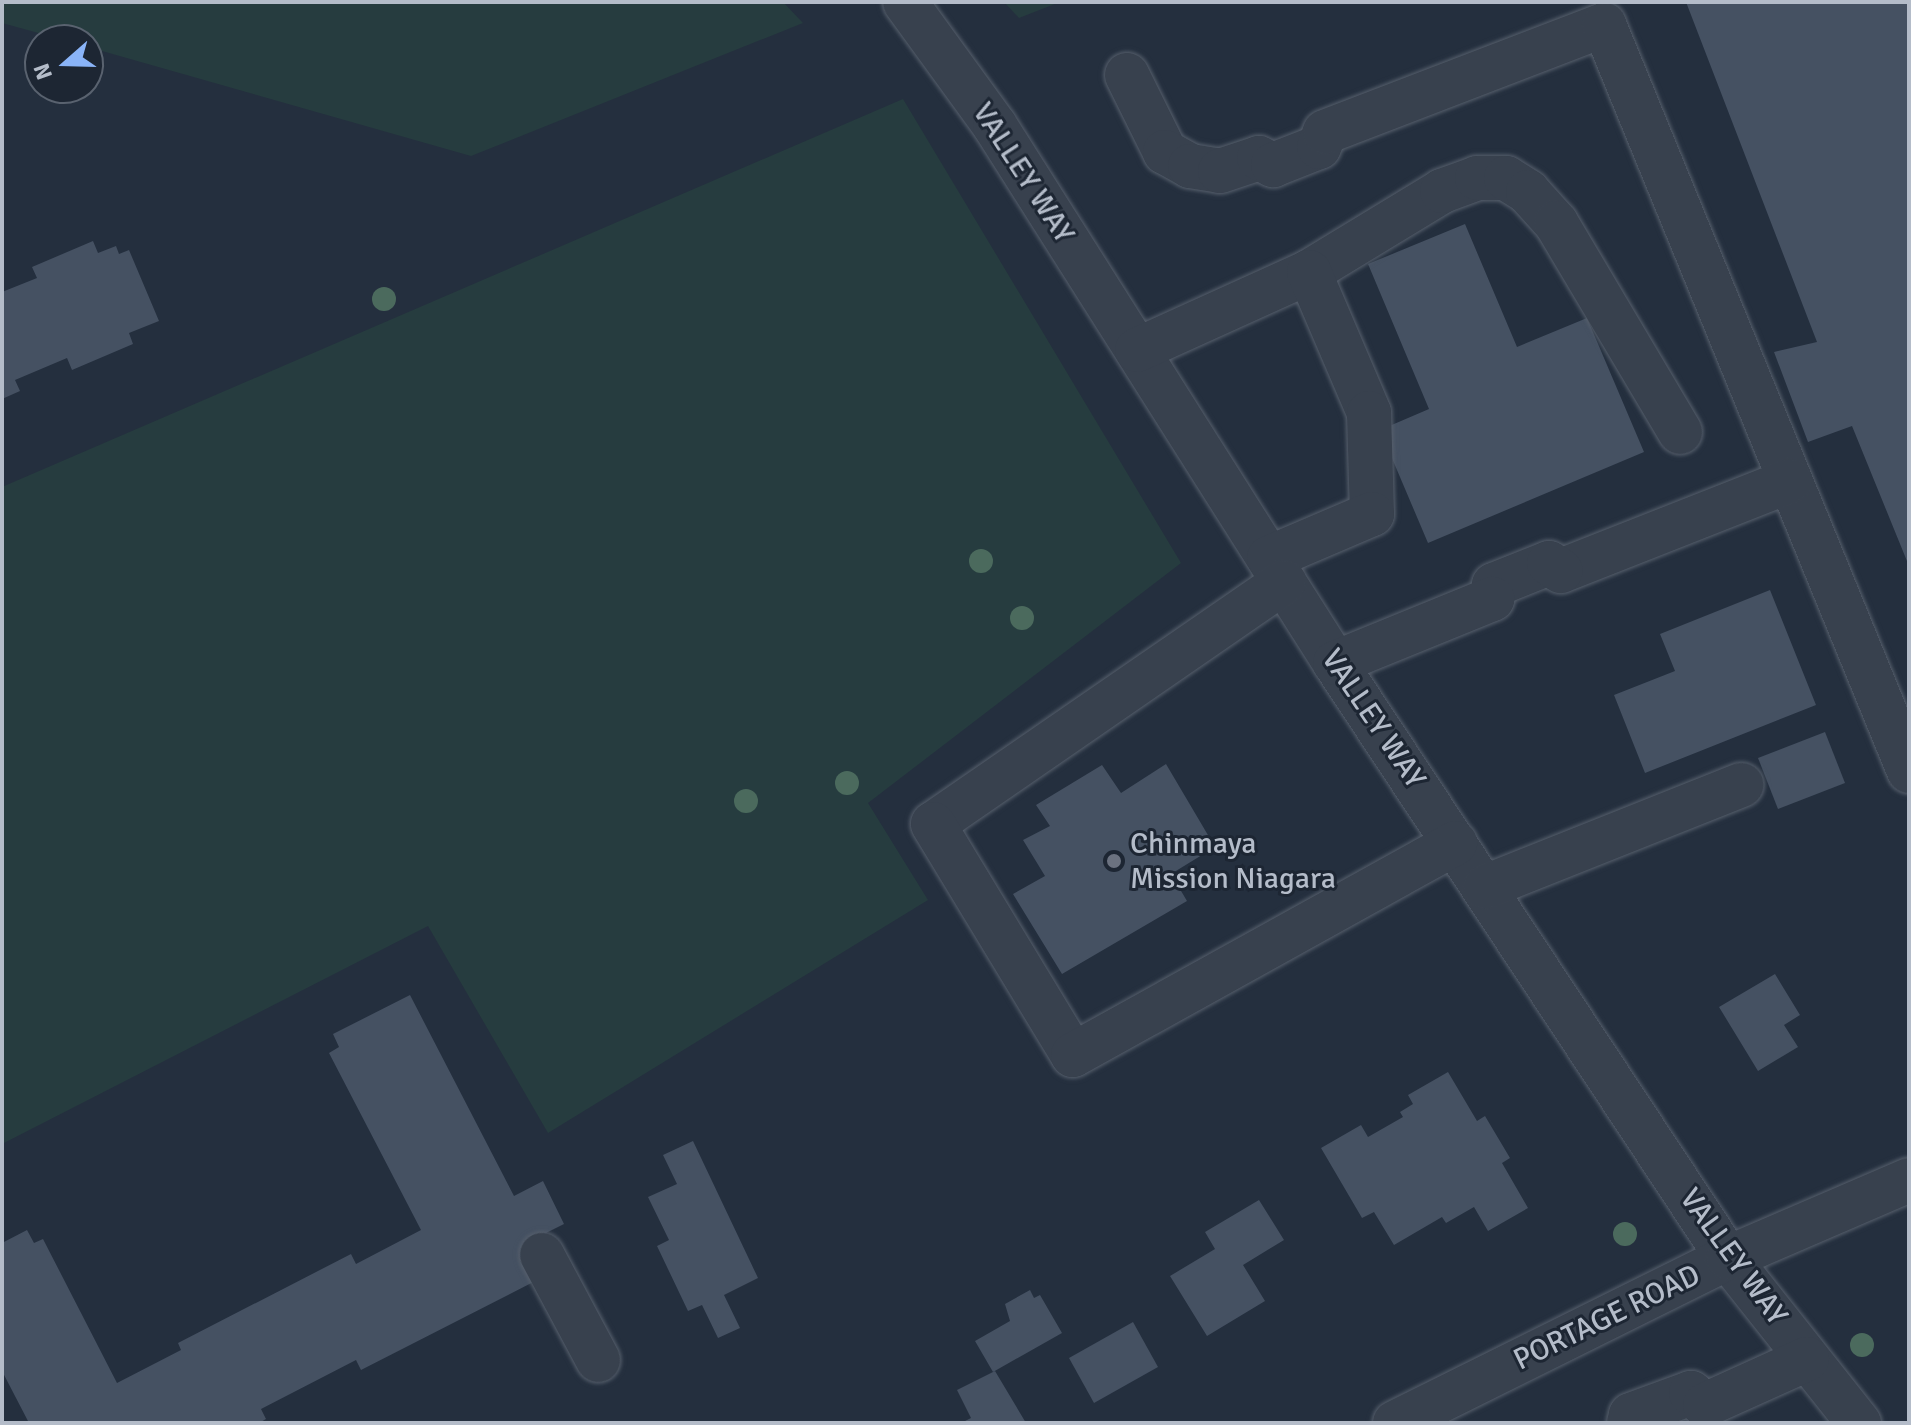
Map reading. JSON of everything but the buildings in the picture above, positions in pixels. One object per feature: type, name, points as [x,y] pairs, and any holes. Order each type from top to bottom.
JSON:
[{"type":"street","name":"VALLEY WAY","points":[[905,2],[995,126],[1335,663],[1728,1258],[1859,1423]]},
{"type":"street","points":[[1127,75],[1165,152],[1190,166],[1220,171],[1259,158],[1273,165],[1319,147],[1325,132],[1604,25],[1909,771]]},
{"type":"street","points":[[1137,350],[1309,272],[1442,191],[1477,178],[1506,178],[1528,192],[1556,223],[1680,432]]},
{"type":"street","points":[[1309,272],[1369,413],[1372,514],[1277,570],[933,824],[1073,1055],[1455,843]]},
{"type":"street","points":[[1335,663],[1492,599],[1494,585],[1549,563],[1561,571],[1790,481]]},
{"type":"street","points":[[1485,887],[1741,785]]},
{"type":"street","name":"PORTAGE ROAD","points":[[1395,1423],[1728,1258],[1909,1180]]},
{"type":"street","points":[[542,1255],[598,1360]]},
{"type":"street","points":[[1629,1423],[1631,1415],[1691,1393],[1694,1409],[1807,1359]]},
{"type":"green space","points":[[2,2],[783,2],[803,23],[471,156],[104,52],[104,24],[24,24],[24,29],[2,23]]},
{"type":"green space","points":[[1004,2],[1060,2],[1019,18]]},
{"type":"green space","points":[[903,99],[1181,563],[868,803],[928,900],[548,1133],[428,926],[2,1144],[2,487]]},
{"type":"place","name":"Chinmaya Mission Niagara","points":[[1114,861]]}]
